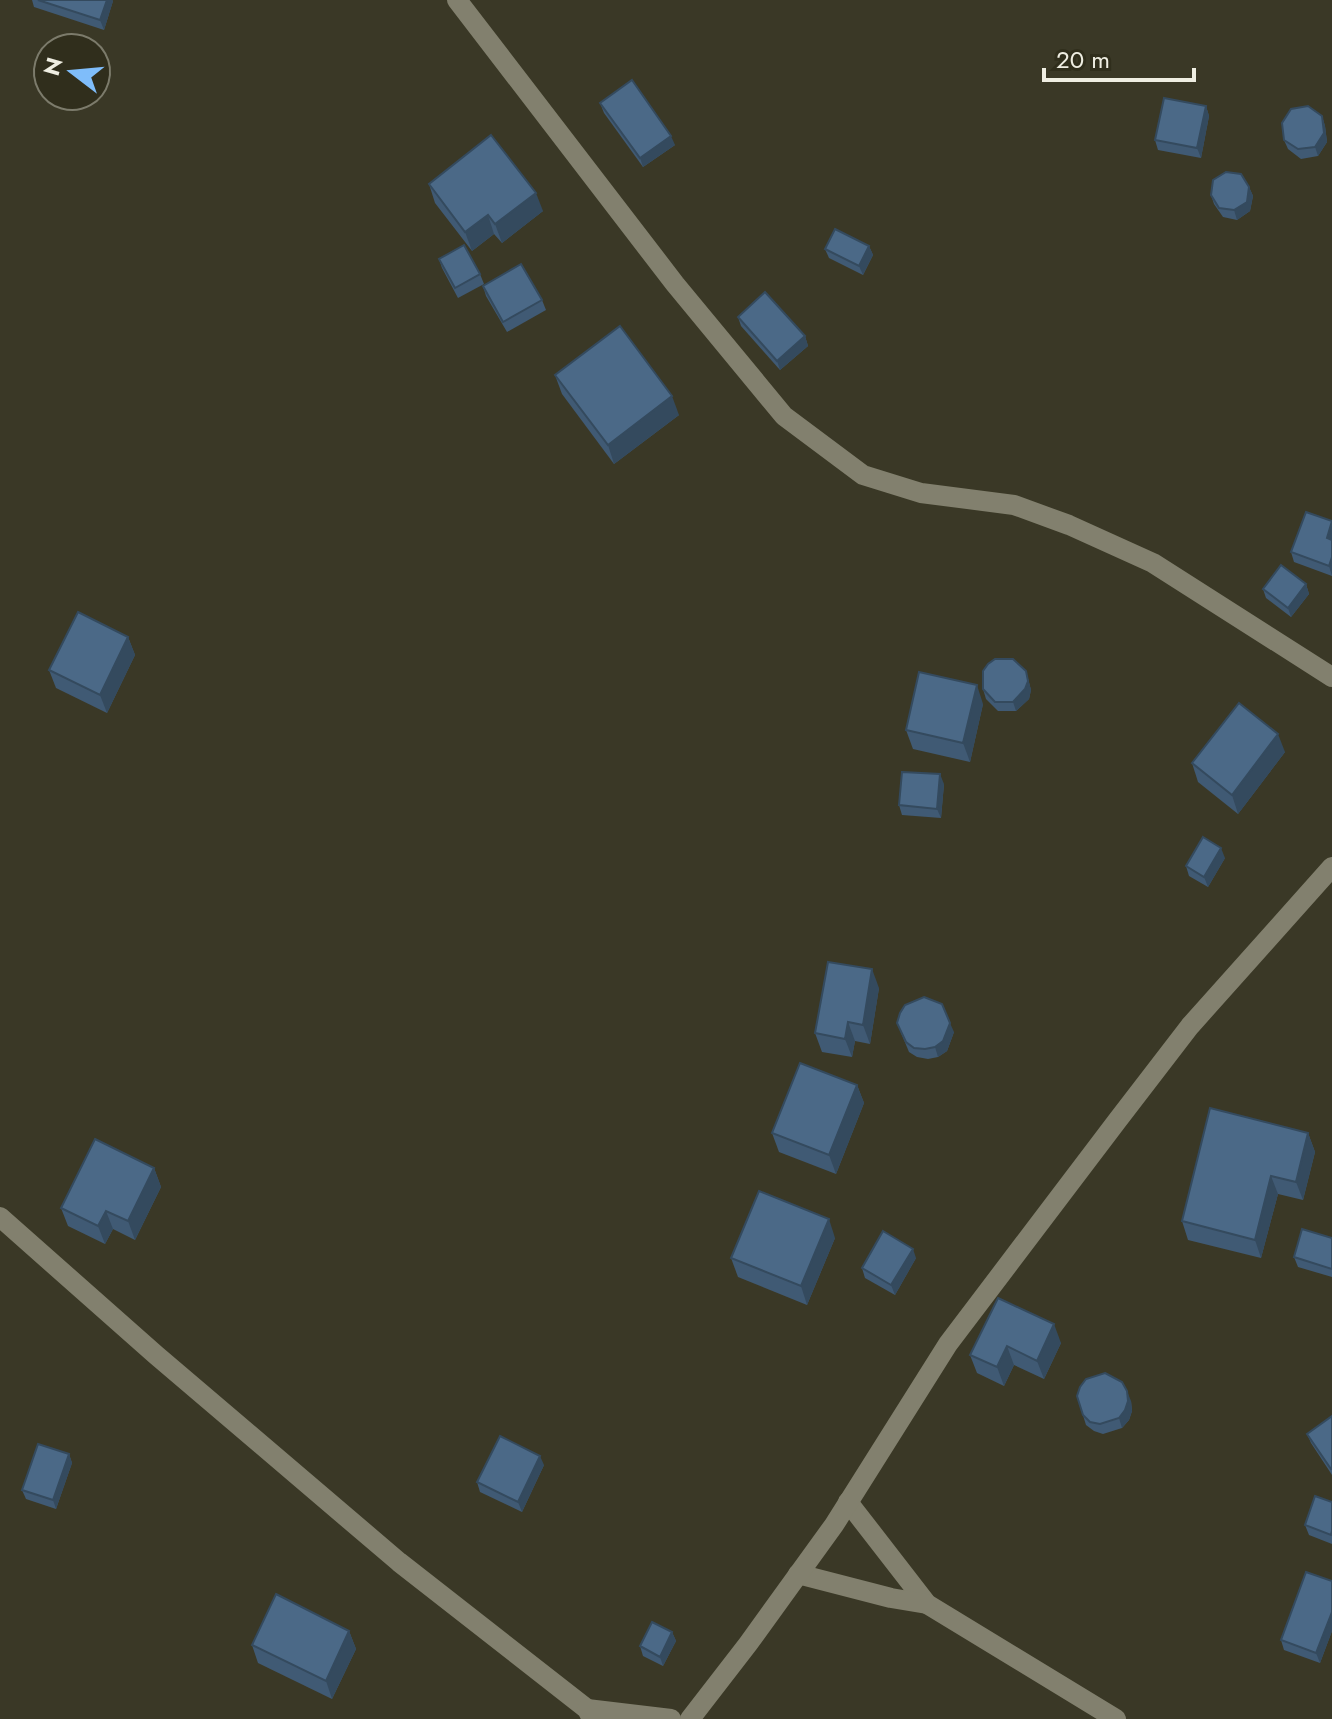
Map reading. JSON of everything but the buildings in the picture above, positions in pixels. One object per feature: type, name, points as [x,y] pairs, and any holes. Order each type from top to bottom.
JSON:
[{"type":"street","points":[[457,0],[675,284],[784,416],[863,475],[921,493],[1014,505],[1069,525],[1153,563],[1332,677]]},
{"type":"street","points":[[690,1719],[848,1502],[948,1344],[1190,1026],[1332,867]]},
{"type":"street","points":[[0,1217],[399,1562],[590,1714],[671,1719]]},
{"type":"street","points":[[848,1502],[927,1604],[1116,1719]]},
{"type":"street","points":[[798,1574],[927,1604]]}]
